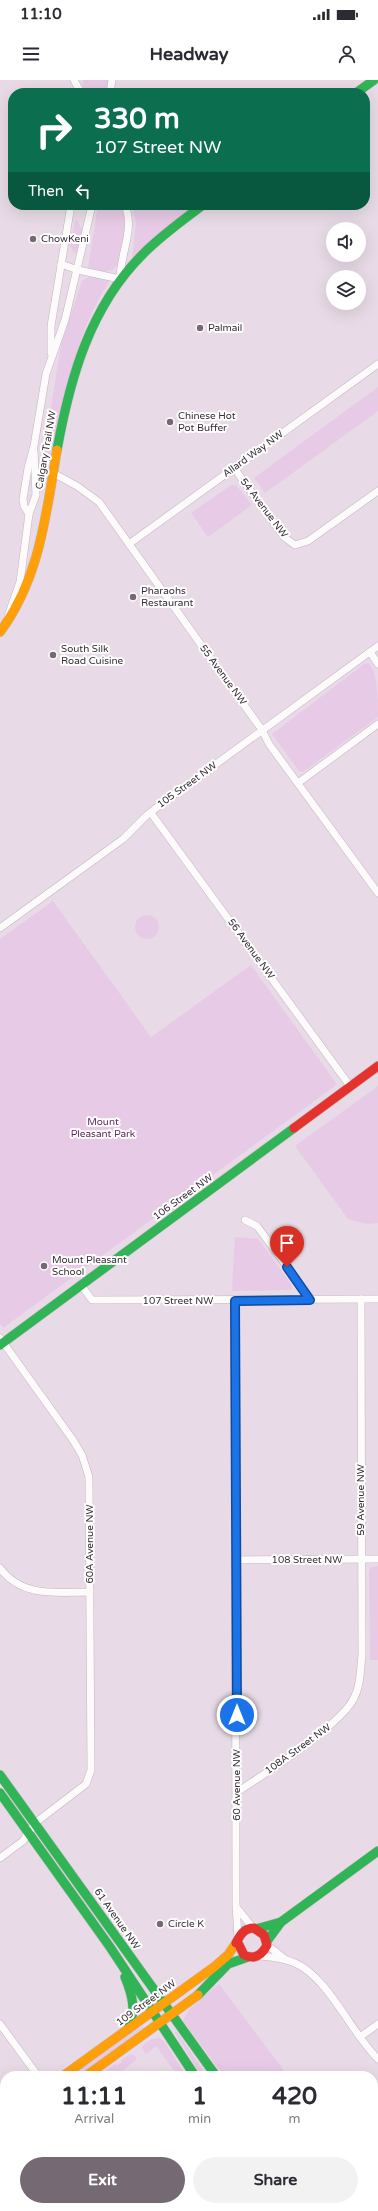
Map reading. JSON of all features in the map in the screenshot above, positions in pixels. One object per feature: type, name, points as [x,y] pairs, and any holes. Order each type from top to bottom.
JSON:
[{"type":"main road","points":[[363,88],[374,80]]},
{"type":"main road","name":"Calgary Trail NW","points":[[2,630],[24,595],[33,575],[44,528],[65,408],[76,366],[95,320],[120,279],[158,240],[197,210]]},
{"type":"main road","name":"106 Street NW","points":[[1,1342],[81,1286],[378,1066]]},
{"type":"main road","name":"61 Avenue NW","points":[[0,1775],[212,2071]]},
{"type":"main road","points":[[0,1793],[110,1947],[192,2071]]},
{"type":"main road","points":[[93,2071],[193,2000],[228,1964],[248,1957],[259,1956],[281,1922],[378,1852]]},
{"type":"main road","points":[[248,1957],[240,1951],[238,1939],[246,1930],[281,1922]]},
{"type":"main road","points":[[255,1929],[264,1934],[267,1943]]},
{"type":"main road","name":"109 Street NW","points":[[70,2071],[164,2004],[225,1958],[238,1939]]},
{"type":"main road","points":[[110,1947],[124,1972],[132,2000],[134,2016],[128,2030]]},
{"type":"street","name":"Calgary Trail NW","points":[[51,357],[51,326],[70,210]]},
{"type":"street","name":"Calgary Trail NW","points":[[29,514],[24,506],[23,498],[28,468],[34,446],[46,374],[65,320],[91,210]]},
{"type":"street","name":"Calgary Trail NW","points":[[120,279],[120,268],[128,230],[126,210]]},
{"type":"street","points":[[61,264],[78,270],[120,279]]},
{"type":"street","name":"Allard Way NW","points":[[129,544],[378,364]]},
{"type":"street","name":"Calgary Trail NW","points":[[2,630],[20,582],[29,514],[36,489],[34,446]]},
{"type":"street","name":"54 Avenue NW","points":[[234,468],[284,536],[295,545],[308,541],[378,491]]},
{"type":"street","name":"55 Avenue NW","points":[[53,474],[95,499],[129,544],[262,730],[266,739],[378,893]]},
{"type":"street","name":"105 Street NW","points":[[0,928],[123,839],[151,812],[378,646]]},
{"type":"street","points":[[370,652],[378,664]]},
{"type":"street","points":[[298,782],[378,724]]},
{"type":"street","name":"56 Avenue NW","points":[[151,812],[350,1086]]},
{"type":"street","points":[[245,1220],[258,1226],[310,1300]]},
{"type":"street","name":"107 Street NW","points":[[81,1286],[92,1300],[235,1301],[378,1299]]},
{"type":"street","name":"59 Avenue NW","points":[[353,1699],[359,1687],[362,1656],[361,1299]]},
{"type":"street","name":"60 Avenue NW","points":[[235,1301],[238,1939]]},
{"type":"street","name":"60A Avenue NW","points":[[1,1342],[73,1440],[85,1465],[90,1488],[90,1777],[83,1787],[35,1823]]},
{"type":"street","name":"108 Street NW","points":[[236,1560],[378,1559]]},
{"type":"street","points":[[0,1568],[17,1585],[35,1592],[90,1592]]},
{"type":"street","name":"108A Street NW","points":[[237,1792],[331,1725],[353,1699]]},
{"type":"street","points":[[0,1858],[23,1841],[35,1823]]},
{"type":"street","points":[[237,1908],[255,1929]]},
{"type":"street","points":[[267,1943],[287,1960],[304,1968],[319,1982],[378,2059]]},
{"type":"street","points":[[259,1956],[287,1960]]},
{"type":"street","points":[[0,2024],[34,2071]]},
{"type":"street","points":[[360,2037],[378,2024]]},
{"type":"green space","points":[[83,80],[109,80],[107,88],[83,87]]},
{"type":"green space","points":[[97,210],[123,210],[125,219],[123,250],[117,266],[110,271],[98,271],[88,267]]},
{"type":"green space","points":[[133,210],[189,210],[132,258],[136,223]]},
{"type":"green space","points":[[77,220],[83,231],[78,251],[74,253],[70,246],[75,221]]},
{"type":"green space","points":[[93,275],[109,279],[109,282],[97,302],[79,346],[72,368],[52,460],[44,460],[41,456],[48,427],[61,344],[82,281]]},
{"type":"green space","points":[[378,387],[378,411],[265,493],[254,478]]},
{"type":"green space","points":[[231,485],[236,485],[252,505],[208,537],[191,513]]},
{"type":"green space","points":[[368,663],[374,672],[376,679],[378,717],[303,772],[299,771],[272,734],[364,664]]},
{"type":"green space","name":"Mount Pleasant Park","points":[[53,901],[151,1037],[251,965],[336,1083],[335,1086],[3,1328],[0,1324],[0,939]]},
{"type":"green space","points":[[147,915],[155,919],[159,927],[155,935],[147,939],[139,935],[135,927],[139,919]]},
{"type":"green space","points":[[378,1086],[378,1223],[367,1224],[348,1219],[295,1146]]},
{"type":"green space","points":[[235,1237],[258,1239],[292,1285],[292,1290],[232,1291]]},
{"type":"green space","points":[[378,1566],[378,1660],[370,1660],[369,1571],[371,1567]]},
{"type":"green space","points":[[219,1984],[284,2071],[220,2071],[183,2021],[190,2008]]},
{"type":"green space","points":[[144,2027],[86,2071],[78,2071],[137,2028]]},
{"type":"green space","points":[[175,2032],[177,2032],[204,2071],[198,2071]]},
{"type":"green space","points":[[159,2038],[164,2041],[183,2071],[174,2071],[156,2046],[146,2054],[142,2048],[144,2044],[152,2039]]},
{"type":"green space","points":[[129,2055],[134,2055],[137,2059],[122,2071],[106,2071],[115,2064],[117,2065],[122,2062],[121,2060]]},
{"type":"traffic: fast","points":[[363,88],[374,80]]},
{"type":"traffic: fast","points":[[57,450],[68,396],[76,370],[85,344],[109,296],[125,274],[151,246],[196,210]]},
{"type":"traffic: fast","points":[[0,1345],[294,1128]]},
{"type":"traffic: fast","points":[[0,1775],[212,2071]]},
{"type":"traffic: fast","points":[[0,1793],[110,1947],[192,2071]]},
{"type":"traffic: fast","points":[[267,1941],[281,1922],[378,1851]]},
{"type":"traffic: fast","points":[[256,1929],[281,1922]]},
{"type":"traffic: fast","points":[[198,1995],[228,1964],[248,1957]]},
{"type":"traffic: fast","points":[[125,1977],[130,1990],[133,2009],[131,2022],[128,2029]]},
{"type":"traffic: slow","points":[[0,632],[24,590],[33,568],[45,521],[57,450]]},
{"type":"traffic: slow","points":[[70,2071],[214,1967],[228,1955],[236,1943]]},
{"type":"traffic: slow","points":[[93,2071],[198,1995]]},
{"type":"traffic: jam","points":[[294,1128],[378,1066]]},
{"type":"traffic: jam","points":[[236,1943],[238,1940],[239,1937],[245,1931],[254,1928],[264,1935],[267,1945],[258,1956],[252,1957],[244,1955],[237,1941]]},
{"type":"place","name":"ChowKeni","points":[[33,239]]},
{"type":"place","name":"Palmail","points":[[200,328]]},
{"type":"place","name":"Chinese Hot Pot Buffer","points":[[170,422]]},
{"type":"place","name":"Pharaohs Restaurant","points":[[133,597]]},
{"type":"place","name":"South Silk Road Cuisine","points":[[53,655]]},
{"type":"place","name":"Mount Pleasant School","points":[[44,1266]]},
{"type":"place","name":"Circle K","points":[[160,1924]]},
{"type":"route","points":[[237,1715],[235,1301],[310,1300],[287,1267]]}]
